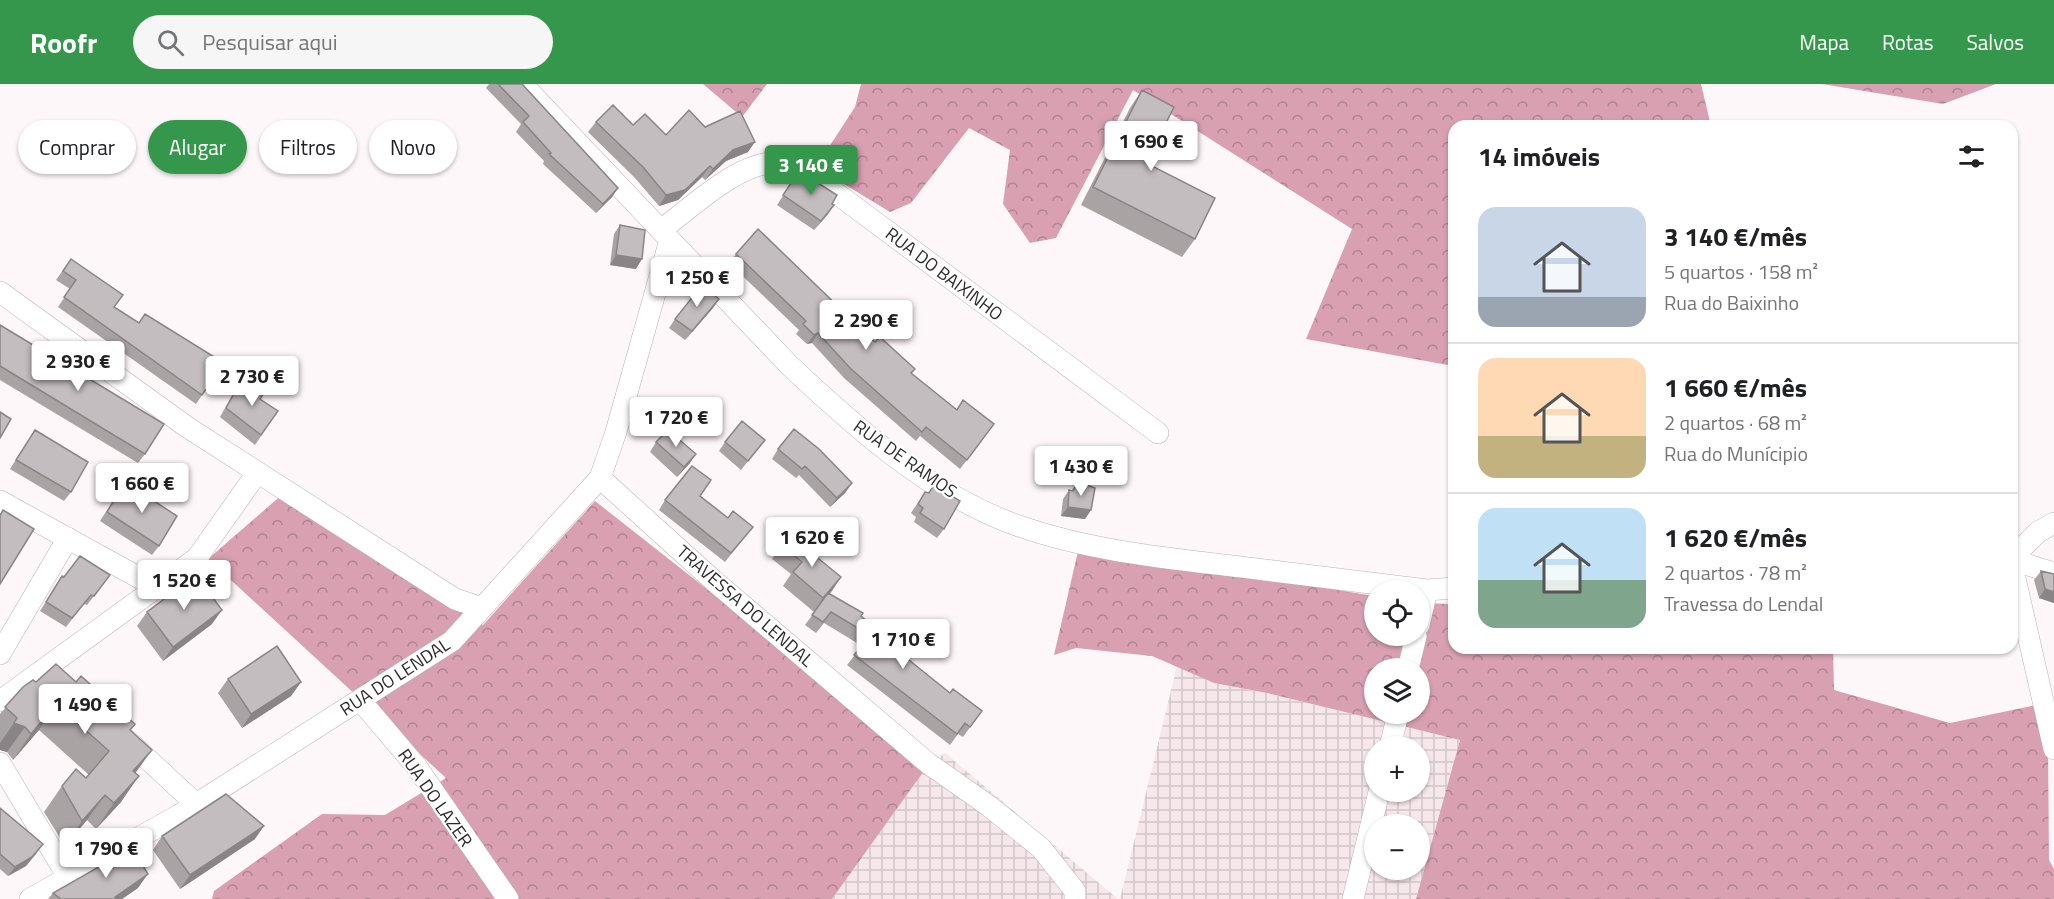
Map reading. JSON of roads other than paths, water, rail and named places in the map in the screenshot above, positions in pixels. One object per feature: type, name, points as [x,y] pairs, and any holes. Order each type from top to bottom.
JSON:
[{"type":"street","name":"RUA DE RAMOS","points":[[522,84],[789,365],[874,441],[921,475],[1018,526],[1082,543],[1147,556],[1364,582]]},
{"type":"street","name":"RUA DO BAIXINHO","points":[[666,235],[737,175],[758,164],[781,163],[808,174],[836,193],[1158,433]]},
{"type":"street","name":"RUA DO LENDAL","points":[[30,899],[196,804],[452,641],[600,478],[616,432],[666,235]]},
{"type":"street","points":[[0,292],[188,427],[257,473],[455,599],[482,608]]},
{"type":"street","points":[[0,701],[197,558],[257,473]]},
{"type":"street","name":"TRAVESSA DO LENDAL","points":[[600,478],[713,580],[929,764],[989,806],[1041,848],[1075,891],[1075,899]]},
{"type":"street","points":[[0,501],[156,587]]},
{"type":"street","points":[[2018,553],[2038,532],[2054,523]]},
{"type":"street","points":[[0,654],[68,538]]},
{"type":"street","points":[[2018,561],[2054,573]]},
{"type":"street","name":"RUA DE RAMOS","points":[[1430,590],[1448,588]]},
{"type":"street","points":[[2018,591],[2054,749]]},
{"type":"street","points":[[47,666],[66,683]]},
{"type":"street","name":"RUA DO LAZER","points":[[360,700],[416,766],[508,899]]},
{"type":"street","points":[[109,723],[196,804]]},
{"type":"street","points":[[0,764],[68,877]]},
{"type":"street","points":[[1353,899],[1377,802]]},
{"type":"water","points":[[1069,469],[1089,481],[1087,486],[1066,480]]}]
